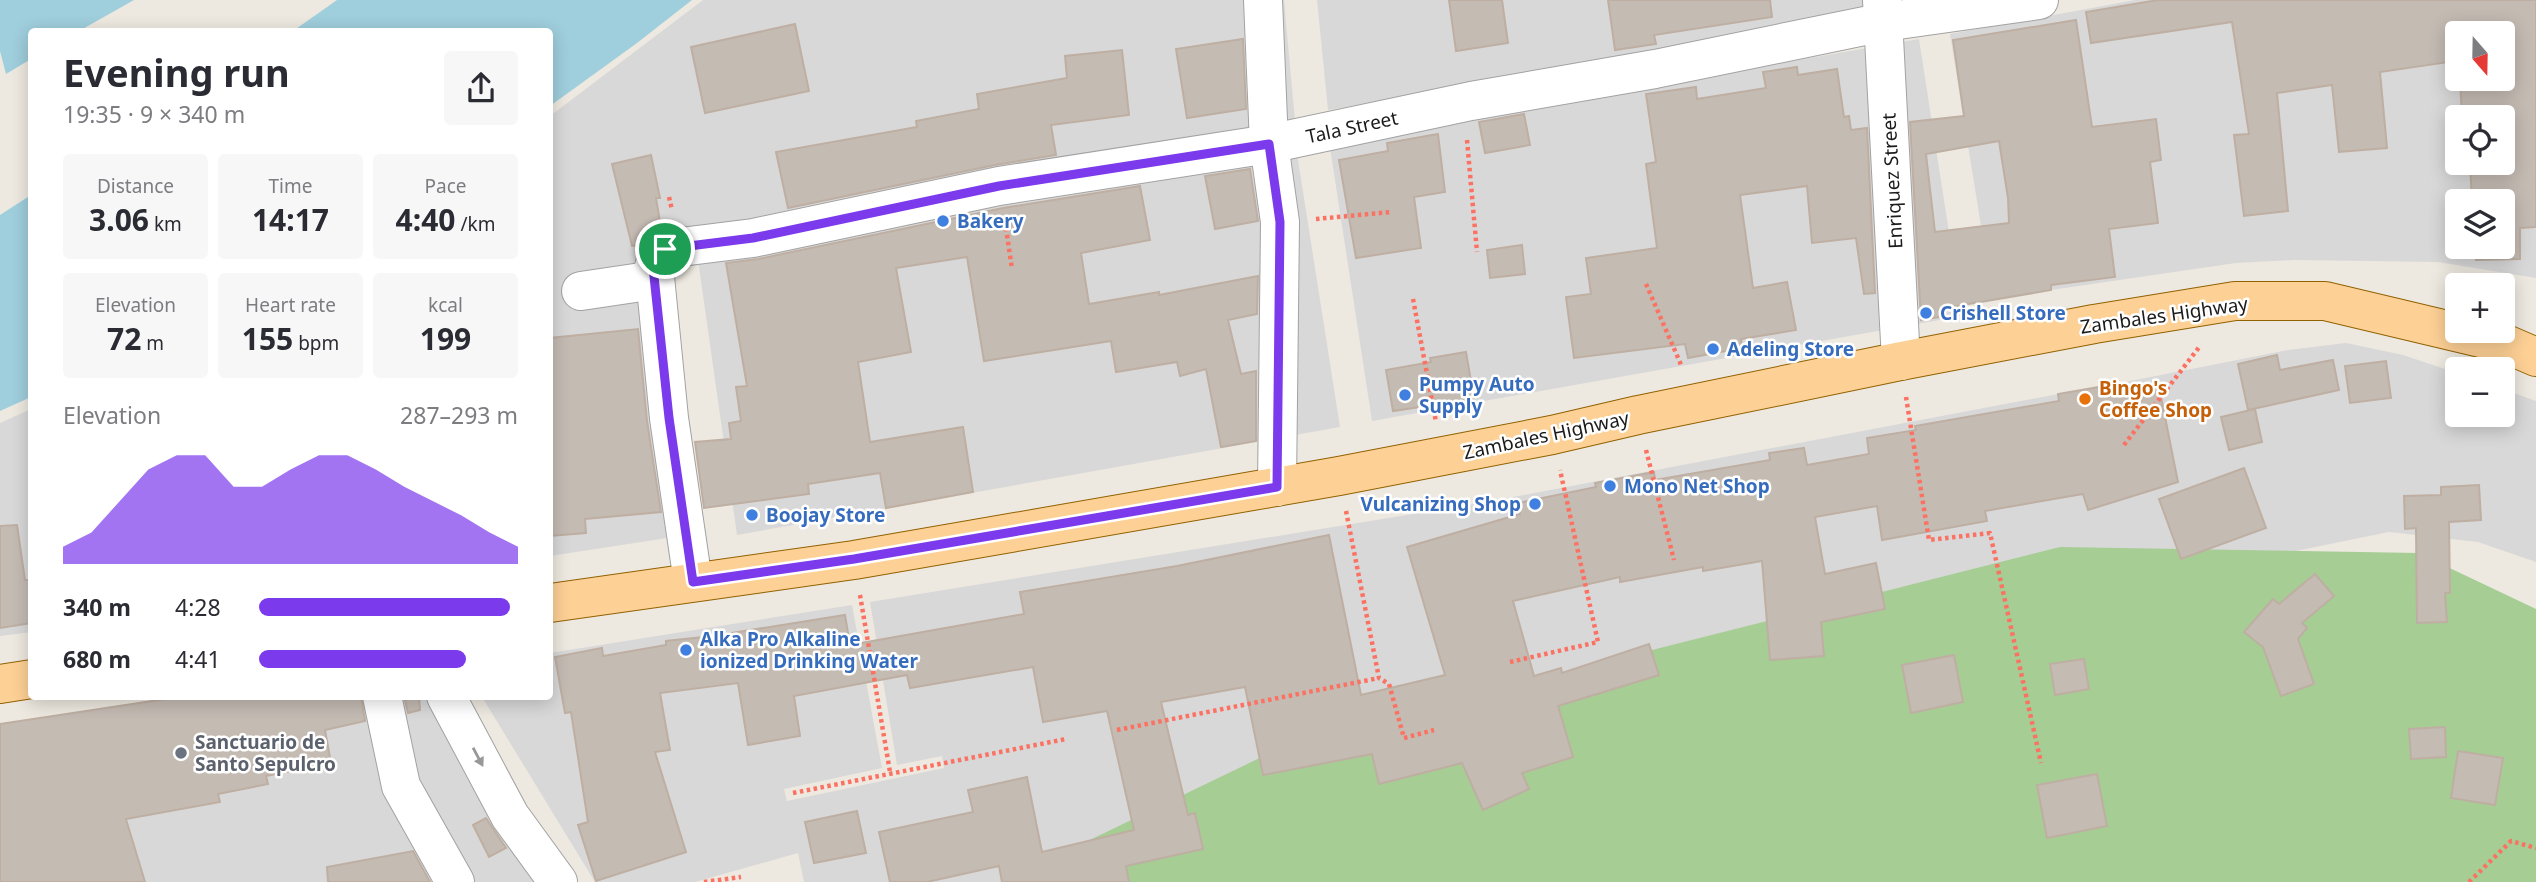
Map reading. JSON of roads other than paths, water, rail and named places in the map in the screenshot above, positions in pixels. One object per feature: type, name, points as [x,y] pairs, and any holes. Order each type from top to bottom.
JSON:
[{"type":"main road","name":"Zambales Highway","points":[[553,603],[854,559],[1339,476],[1552,435],[1901,361],[2094,324],[2235,301],[2325,301],[2506,345],[2536,357]]},
{"type":"main road","points":[[0,684],[28,680]]},
{"type":"street","points":[[1263,0],[1269,144],[1280,222],[1277,487]]},
{"type":"street","name":"Tala Street","points":[[581,291],[753,238],[999,186],[1269,144],[1471,102],[1654,69],[1883,11],[2039,0]]},
{"type":"street","name":"Enriquez Street","points":[[1883,11],[1901,361]]},
{"type":"street","points":[[660,265],[669,418],[693,582]]},
{"type":"street","points":[[383,700],[401,786],[455,882]]},
{"type":"street","points":[[448,700],[510,816],[558,882]]},
{"type":"water","points":[[0,0],[134,0],[84,28],[28,28],[28,61],[6,74],[0,51]]},
{"type":"water","points":[[337,0],[692,0],[553,104],[553,28],[297,28]]},
{"type":"water","points":[[28,197],[28,398],[0,411],[0,215]]},
{"type":"place","name":"Bakery","points":[[943,221]]},
{"type":"place","name":"Crishell Store","points":[[1926,313]]},
{"type":"place","name":"Adeling Store","points":[[1713,349]]},
{"type":"place","name":"Pumpy Auto Supply","points":[[1405,395]]},
{"type":"place","name":"Bingo's Coffee Shop","points":[[2085,399]]},
{"type":"place","name":"Mono Net Shop","points":[[1610,486]]},
{"type":"place","name":"Vulcanizing Shop","points":[[1535,504]]},
{"type":"place","name":"Boojay Store","points":[[752,515]]},
{"type":"place","name":"Alka Pro Alkaline ionized Drinking Water","points":[[686,650]]},
{"type":"place","name":"Sanctuario de Santo Sepulcro","points":[[181,753]]}]
